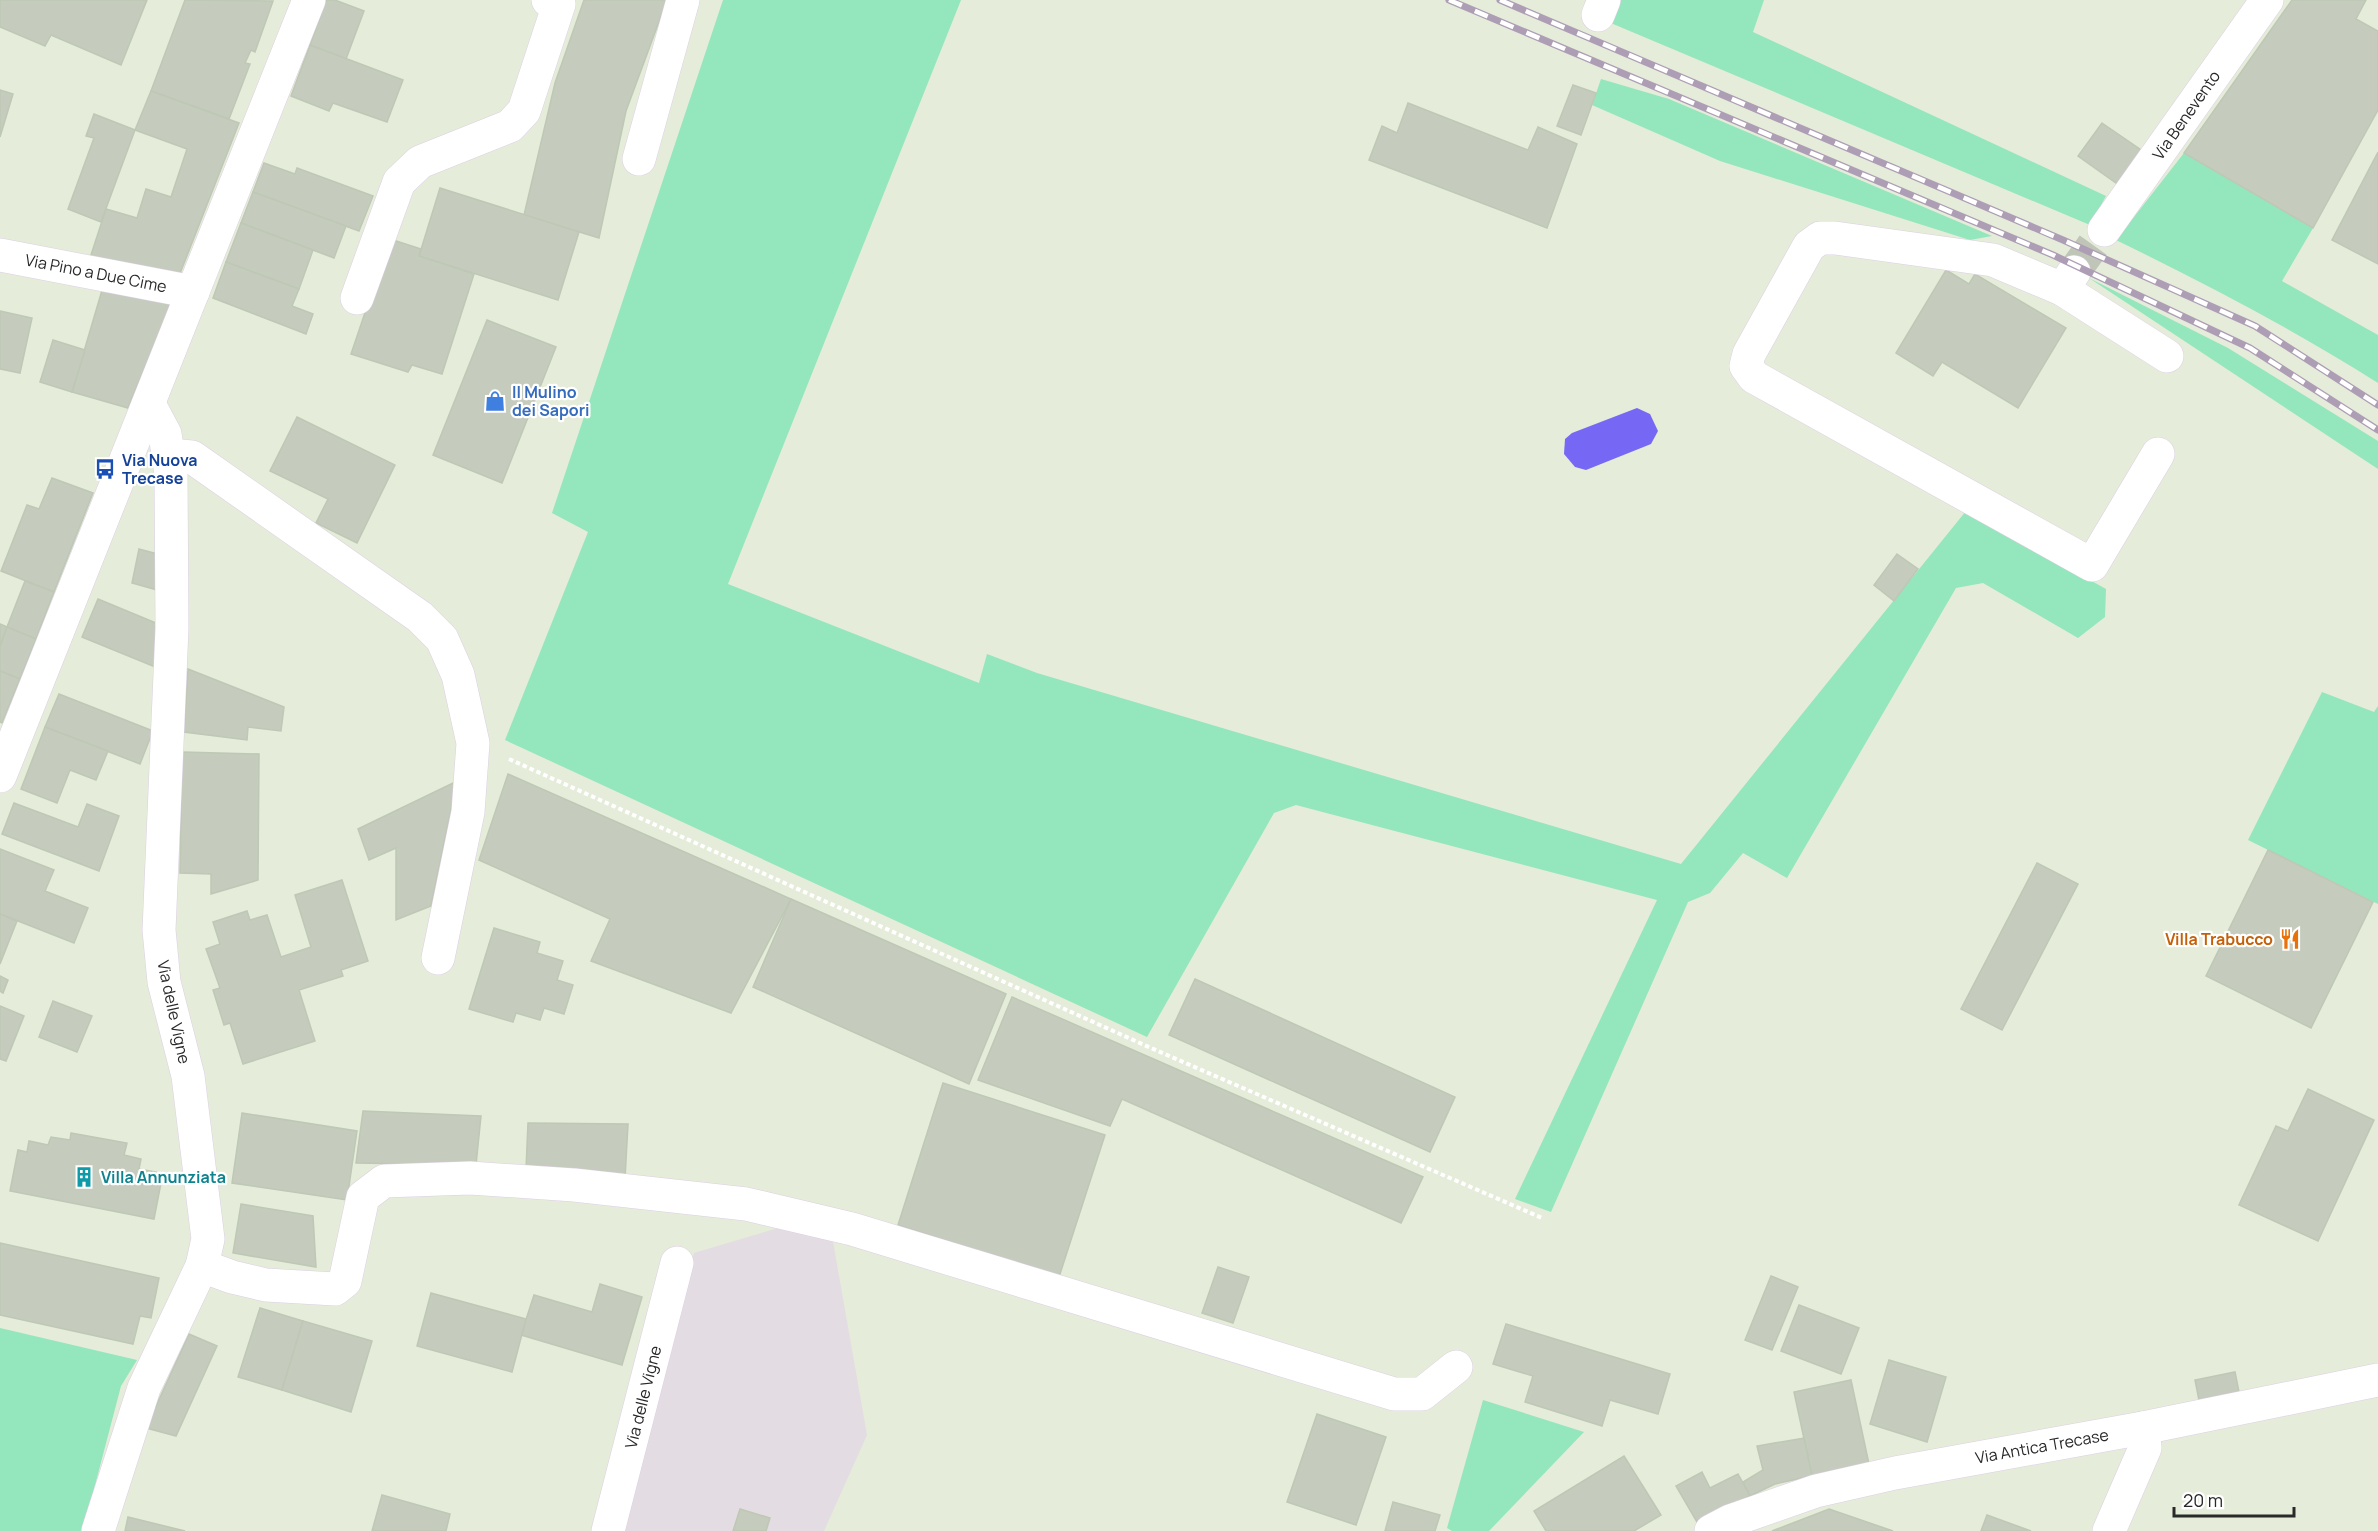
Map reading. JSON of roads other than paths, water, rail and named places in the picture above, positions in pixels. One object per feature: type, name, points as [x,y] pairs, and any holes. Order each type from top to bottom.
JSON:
[{"type":"street","points":[[0,776],[309,0]]},
{"type":"street","points":[[639,159],[683,0]]},
{"type":"street","name":"Via Benevento","points":[[2104,230],[2267,0]]},
{"type":"street","points":[[357,298],[399,182],[420,162],[510,126],[524,111],[556,1]]},
{"type":"street","points":[[2158,454],[2092,565],[1754,377],[1746,366],[1749,354],[1809,246],[1820,238],[1835,238],[1993,260],[2068,281],[2167,356]]},
{"type":"street","name":"Via Pino a Due Cime","points":[[0,255],[193,292]]},
{"type":"street","name":"Via delle Vigne","points":[[98,1531],[144,1388],[202,1266],[208,1239],[188,1076],[164,982],[159,930],[172,628],[171,474],[163,428],[149,404]]},
{"type":"street","points":[[168,455],[192,458],[420,617],[442,639],[458,675],[473,743],[468,812],[438,958]]},
{"type":"street","points":[[202,1266],[232,1277],[266,1285],[334,1288],[345,1281],[363,1197],[384,1181],[470,1178],[574,1185],[746,1204],[852,1229],[1394,1394],[1422,1394],[1456,1367]]},
{"type":"street","name":"Via delle Vigne","points":[[608,1531],[677,1263]]},
{"type":"street","name":"Via Antica Trecase","points":[[1711,1531],[1730,1521],[1816,1491],[1895,1473],[2143,1428],[2378,1380]]},
{"type":"street","points":[[2109,1531],[2145,1448],[2143,1428]]},
{"type":"tunnel","points":[[2074,272],[2104,230]]},
{"type":"railway","points":[[1449,0],[2053,255],[2250,348],[2378,430]]},
{"type":"railway","points":[[1500,0],[2063,240],[2255,326],[2378,405]]},
{"type":"place","name":"Il Mulino dei Sapori","points":[[495,401]]},
{"type":"place","name":"Via Nuova Trecase","points":[[105,469]]},
{"type":"place","name":"Villa Trabucco","points":[[2290,939]]},
{"type":"place","name":"Villa Annunziata","points":[[84,1177]]}]
